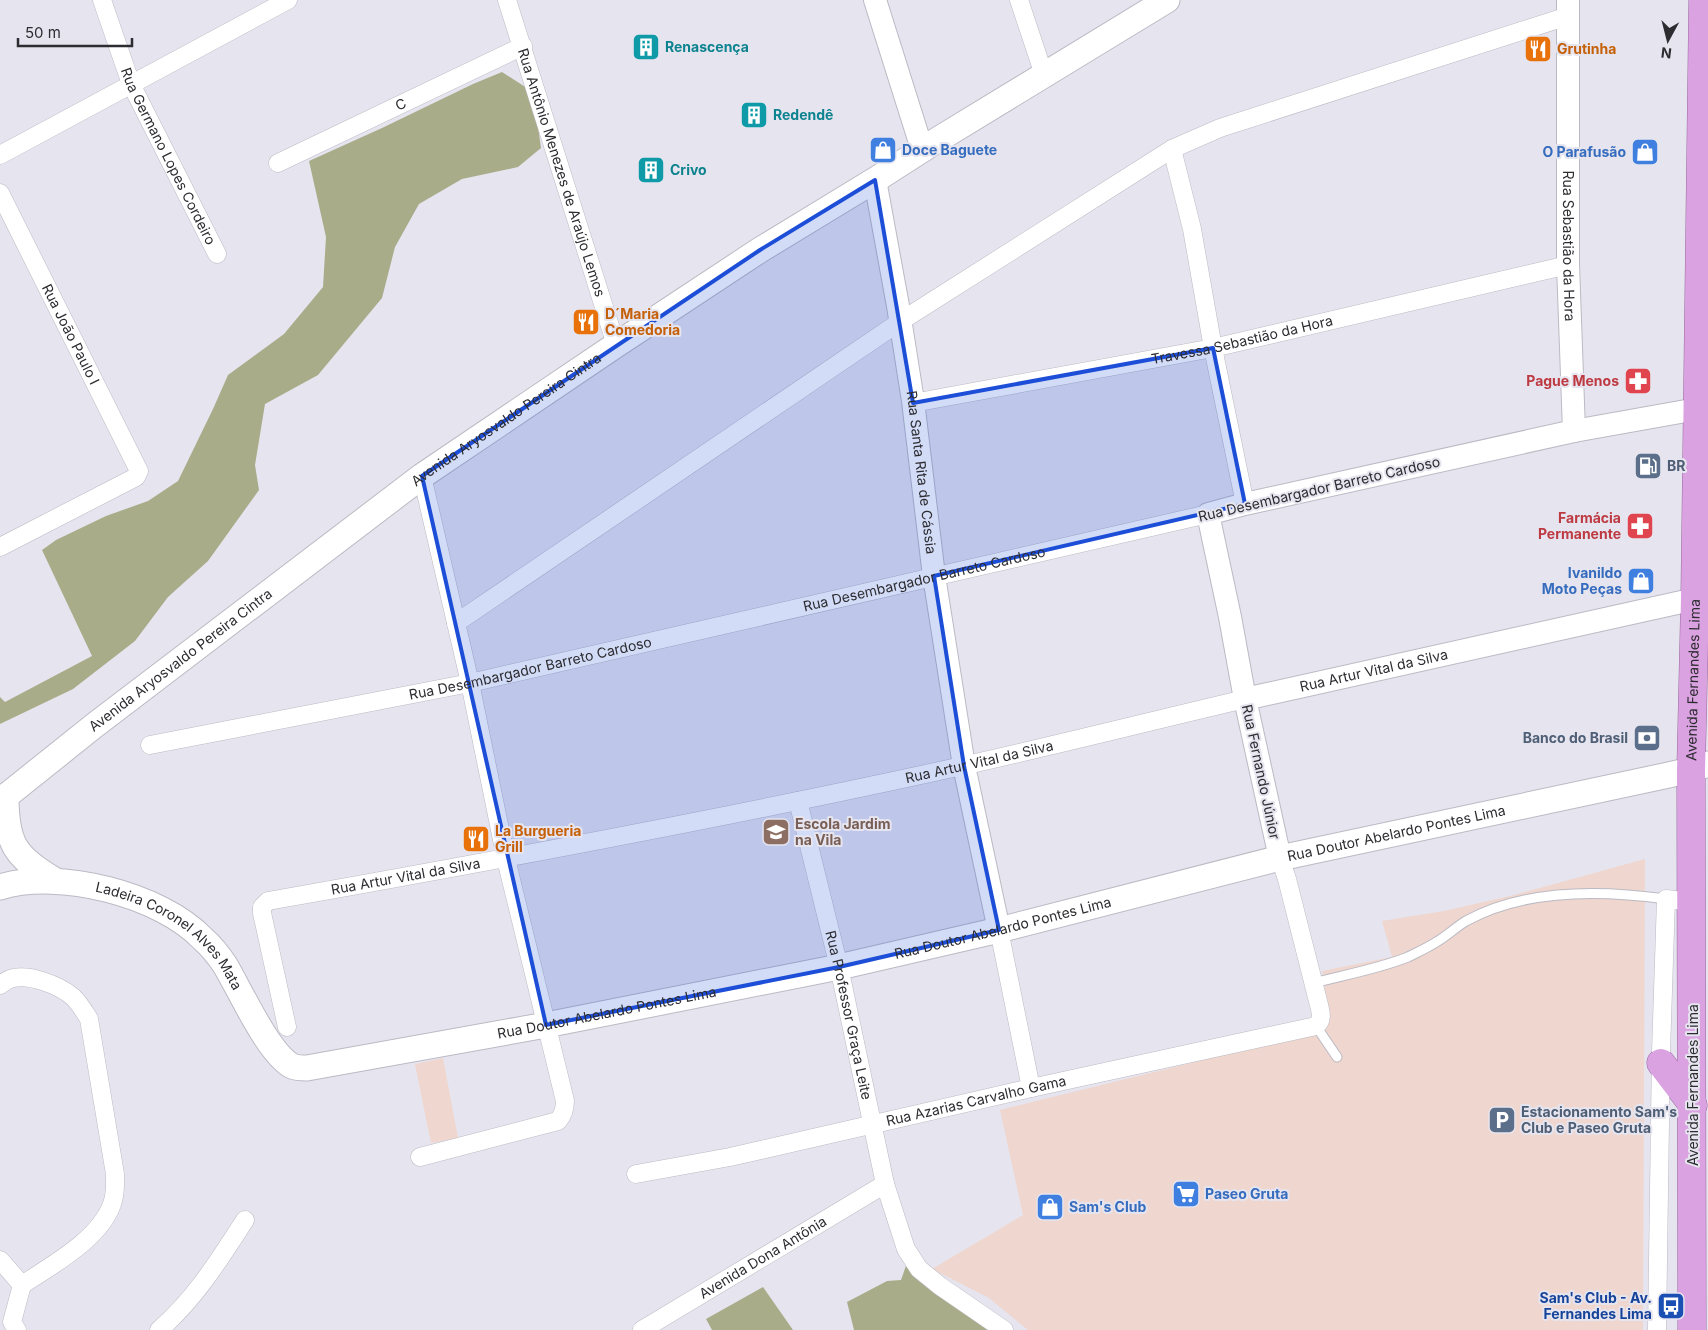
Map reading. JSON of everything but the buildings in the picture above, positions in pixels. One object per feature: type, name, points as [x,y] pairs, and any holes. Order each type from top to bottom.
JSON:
[{"type":"highway","name":"Avenida Fernandes Lima","points":[[1692,1330],[1693,1104],[1689,902],[1700,767],[1695,599],[1703,0]]},
{"type":"highway","points":[[1661,1063],[1693,1104]]},
{"type":"main road","name":"Avenida Aryosvaldo Pereira Cintra","points":[[3,799],[95,725],[422,476],[760,250],[1167,0]]},
{"type":"main road","name":"Rua Doutor Abelardo Pontes Lima","points":[[293,1067],[307,1068],[546,1025],[839,967],[998,930],[1280,858],[1700,767]]},
{"type":"main road","points":[[3,799],[13,845],[24,859],[56,881]]},
{"type":"main road","name":"Ladeira Coronel Alves Mata","points":[[0,887],[27,882],[56,881],[94,886],[135,897],[163,910],[203,938],[224,964],[264,1035],[282,1058],[293,1067]]},
{"type":"street","name":"Rua Germano Lopes Cordeiro","points":[[102,0],[131,84],[217,254]]},
{"type":"street","points":[[0,155],[288,0]]},
{"type":"street","name":"Rua Antônio Menezes de Araújo Lemos","points":[[507,0],[616,345]]},
{"type":"street","points":[[875,0],[922,150]]},
{"type":"street","points":[[1019,0],[1044,75]]},
{"type":"street","points":[[456,623],[901,321],[1172,149],[1220,128],[1568,8]]},
{"type":"street","name":"Rua Sebastião da Hora","points":[[1568,8],[1568,265],[1574,431]]},
{"type":"street","name":"C","points":[[278,163],[523,46]]},
{"type":"street","points":[[1172,149],[1192,229],[1213,348],[1245,504]]},
{"type":"street","name":"Rua Santa Rita de Cássia","points":[[876,180],[901,321],[934,576],[964,766],[1031,1088]]},
{"type":"street","name":"Rua João Paulo I","points":[[0,194],[139,468],[139,473],[136,477],[0,547]]},
{"type":"street","name":"Travessa Sebastião da Hora","points":[[913,403],[1213,348],[1568,265]]},
{"type":"street","name":"Rua Desembargador Barreto Cardoso","points":[[150,745],[470,683],[1245,504],[1574,431],[1697,409]]},
{"type":"street","points":[[420,1157],[558,1121],[565,1107],[506,859],[470,683],[422,476]]},
{"type":"street","name":"Rua Fernando Júnior","points":[[1208,514],[1245,699],[1280,858],[1287,879],[1321,1017],[1316,1026]]},
{"type":"street","name":"Rua Artur Vital da Silva","points":[[287,1027],[262,914],[262,907],[268,901],[506,859],[964,766],[1245,699],[1695,599]]},
{"type":"street","name":"Rua Professor Graça Leite","points":[[798,801],[839,967],[885,1184],[906,1249],[919,1268],[940,1286],[1004,1330]]},
{"type":"street","name":"Avenida Fernandes Lima","points":[[1657,1330],[1661,1063],[1689,902]]},
{"type":"street","points":[[0,985],[9,979],[25,978],[43,981],[71,995],[89,1019],[115,1174],[115,1191],[112,1205],[105,1218],[83,1244],[22,1285],[10,1322]]},
{"type":"street","name":"Rua Azarias Carvalho Gama","points":[[636,1174],[730,1157],[1031,1088],[1316,1026]]},
{"type":"street","name":"Avenida Dona Antônia","points":[[642,1330],[885,1184]]},
{"type":"street","points":[[158,1330],[177,1314],[192,1296],[245,1220]]},
{"type":"street","points":[[0,1260],[22,1285]]},
{"type":"lane","points":[[1313,983],[1410,956],[1438,942],[1465,922],[1488,911],[1512,903],[1585,892],[1645,896],[1689,902]]},
{"type":"lane","points":[[1316,1026],[1337,1057]]},
{"type":"highlighted area","points":[[875,180],[913,403],[1213,348],[1245,504],[934,576],[964,766],[999,930],[839,967],[546,1025],[422,476],[760,250]]},
{"type":"shaded area","points":[[1645,859],[1643,1330],[1028,1330],[989,1298],[932,1269],[1023,1215],[1000,1110],[1305,1035],[1326,998],[1322,971],[1392,957],[1382,921],[1444,911],[1510,896]]},
{"type":"shaded area","points":[[443,1058],[458,1138],[431,1143],[415,1064]]},
{"type":"green space","points":[[502,72],[533,92],[541,148],[518,167],[462,179],[419,204],[395,247],[382,298],[318,375],[265,404],[255,465],[259,490],[208,561],[168,597],[135,641],[73,689],[0,724],[0,697],[5,702],[92,656],[42,550],[56,540],[106,516],[148,501],[178,481],[228,375],[284,334],[323,287],[326,237],[309,161]]},
{"type":"green space","points":[[907,1263],[998,1330],[854,1330],[847,1302],[887,1281],[901,1280]]},
{"type":"green space","points":[[763,1287],[793,1330],[712,1330],[706,1319]]},
{"type":"place","name":"Renascença","points":[[646,47]]},
{"type":"place","name":"Grutinha","points":[[1538,49]]},
{"type":"place","name":"Redendê","points":[[754,115]]},
{"type":"place","name":"Doce Baguete","points":[[883,150]]},
{"type":"place","name":"O Parafusão","points":[[1645,152]]},
{"type":"place","name":"Crivo","points":[[651,170]]},
{"type":"place","name":"D´Maria Comedoria","points":[[586,322]]},
{"type":"place","name":"Pague Menos","points":[[1638,381]]},
{"type":"place","name":"BR","points":[[1648,466]]},
{"type":"place","name":"Farmácia Permanente","points":[[1640,526]]},
{"type":"place","name":"Ivanildo Moto Peças","points":[[1641,581]]},
{"type":"place","name":"Banco do Brasil","points":[[1647,738]]},
{"type":"place","name":"Escola Jardim na Vila","points":[[776,832]]},
{"type":"place","name":"La Burgueria Grill","points":[[476,839]]},
{"type":"place","name":"Estacionamento Sam's Club e Paseo Gruta","points":[[1502,1120]]},
{"type":"place","name":"Paseo Gruta","points":[[1186,1194]]},
{"type":"place","name":"Sam's Club","points":[[1050,1207]]},
{"type":"place","name":"Sam's Club - Av. Fernandes Lima","points":[[1671,1306]]}]
